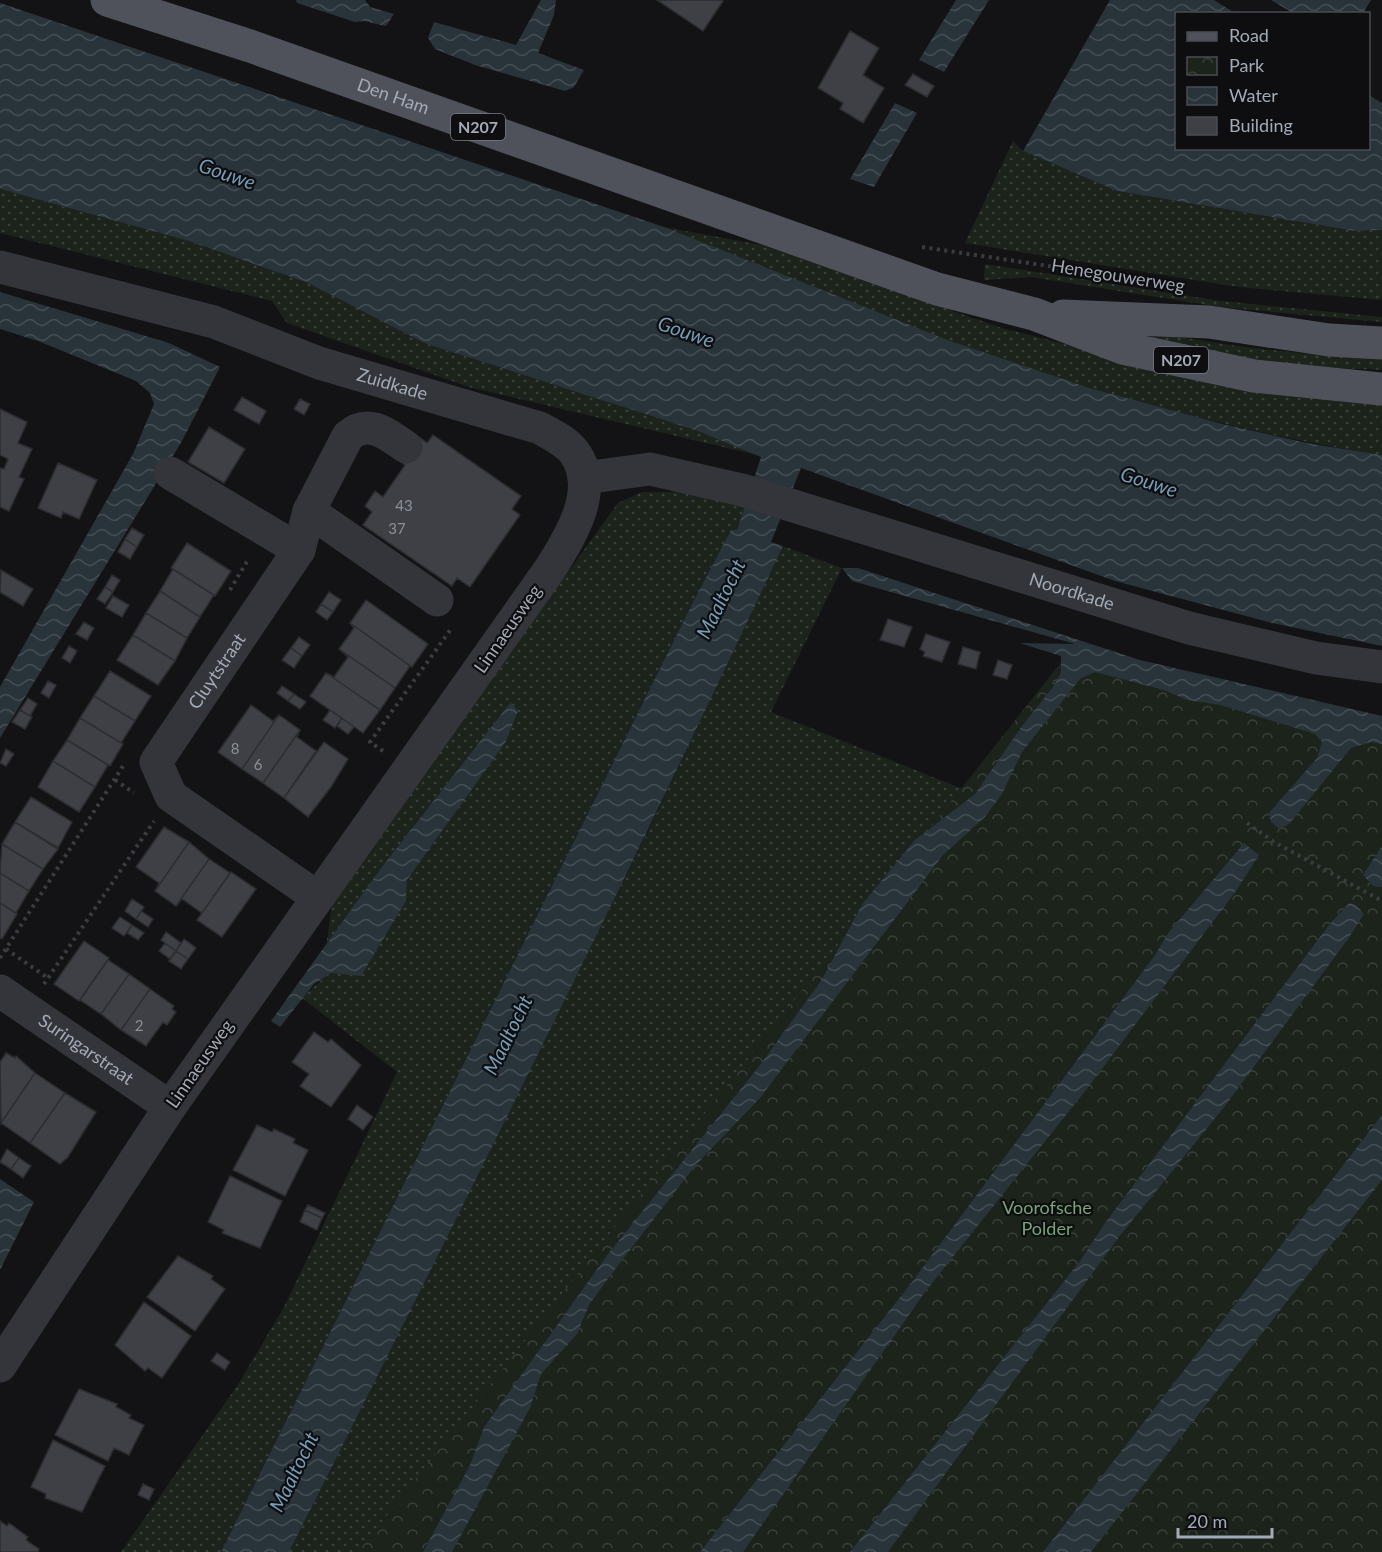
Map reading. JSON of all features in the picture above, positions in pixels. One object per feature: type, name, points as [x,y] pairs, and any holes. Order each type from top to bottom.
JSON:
[{"type":"main road","name":"Den Ham","points":[[107,0],[261,50],[847,258]]},
{"type":"main road","name":"Henegouwerweg","points":[[847,258],[937,289],[1035,314],[1123,348],[1254,376],[1382,389]]},
{"type":"main road","name":"Henegouwerweg","points":[[1035,314],[1209,322],[1329,340],[1382,343]]},
{"type":"street","name":"Zuidkade","points":[[0,267],[214,322],[319,363],[540,428],[562,440],[575,453],[584,478]]},
{"type":"street","name":"Cluytstraat","points":[[171,796],[156,762],[299,550],[309,511],[342,445],[355,429],[366,426],[376,428],[406,447]]},
{"type":"street","name":"Noordkade","points":[[584,478],[650,469],[766,498],[1189,628],[1316,658],[1382,667]]},
{"type":"street","points":[[170,473],[299,550]]},
{"type":"street","name":"Linnaeusweg","points":[[0,1366],[170,1107],[560,553],[578,519],[584,478]]},
{"type":"street","points":[[309,511],[446,612]]},
{"type":"street","points":[[171,796],[317,897]]},
{"type":"street","name":"Suringarstraat","points":[[0,991],[170,1107]]},
{"type":"path","name":"Henegouwerweg","points":[[915,247],[963,251],[1185,286]]},
{"type":"path","points":[[409,768],[370,742],[446,612]]},
{"type":"path","points":[[27,1010],[171,796]]},
{"type":"path","points":[[1247,822],[1274,842],[1382,901]]},
{"type":"path","points":[[6,949],[48,978]]},
{"type":"green space","points":[[1013,141],[1023,151],[1117,191],[1355,231],[1382,230],[1382,300],[1238,287],[965,243]]},
{"type":"green space","points":[[0,189],[189,241],[308,283],[424,343],[695,430],[761,456],[469,387],[287,323],[272,301],[0,233]]},
{"type":"green space","points":[[664,227],[762,245],[1002,328],[1147,365],[1382,405],[1382,455],[1272,435],[1164,409],[1057,378],[915,329]]},
{"type":"green space","points":[[985,264],[1221,301],[1382,317],[1382,322],[1220,307],[1031,277],[984,280]]},
{"type":"green space","points":[[1089,322],[1271,350],[1382,359],[1382,370],[1244,364]]},
{"type":"green space","points":[[642,492],[690,492],[745,505],[737,531],[731,530],[693,602],[221,1552],[121,1552],[237,1386],[284,1307],[397,1072],[302,998],[406,901],[407,880],[505,742],[511,703],[381,868],[326,947],[333,897],[618,503]]},
{"type":"green space","points":[[783,546],[842,568],[771,712],[975,794],[821,981],[423,1552],[289,1552],[650,827]]},
{"type":"green space","name":"Voorofsche Polder","points":[[1077,642],[1078,645],[1382,729],[1382,1552],[358,1552]]},
{"type":"water","points":[[296,0],[365,0],[370,7],[394,14],[386,26],[364,21],[355,22],[297,3]]},
{"type":"water","points":[[541,0],[556,0],[554,15],[538,53],[584,70],[574,87],[565,91],[475,65],[435,49],[428,38],[434,22],[516,45]]},
{"type":"water","points":[[956,0],[989,0],[944,72],[919,60]]},
{"type":"water","points":[[1110,0],[1214,0],[1233,12],[1175,12],[1175,150],[1370,150],[1370,96],[1382,103],[1382,230],[1355,231],[1117,191],[1023,151]]},
{"type":"water","points":[[1271,0],[1371,0],[1364,12],[1291,12]]},
{"type":"water","points":[[0,3],[664,227],[950,341],[1090,388],[1222,424],[1312,444],[1382,455],[1382,646],[1272,623],[1115,581],[801,468],[771,542],[783,546],[540,1050],[289,1552],[221,1552],[693,602],[731,530],[737,530],[761,457],[695,430],[424,343],[308,283],[189,241],[0,189]]},
{"type":"water","points":[[895,103],[917,113],[874,187],[850,179]]},
{"type":"water","points":[[0,292],[169,343],[220,367],[182,441],[0,738],[0,687],[133,454],[154,404],[150,393],[136,381],[38,341],[0,329]]},
{"type":"water","points":[[842,568],[858,568],[1140,660],[1382,716],[1382,744],[1371,742],[1351,748],[1289,824],[1279,829],[1271,822],[1269,813],[1317,758],[1322,742],[1315,734],[1220,705],[1187,700],[1164,690],[1095,672],[1080,679],[1022,752],[1002,794],[985,817],[943,855],[760,1098],[695,1166],[589,1305],[577,1334],[541,1374],[530,1408],[452,1552],[423,1552],[470,1465],[484,1427],[608,1254],[757,1069],[821,981],[863,903],[915,840],[975,794],[1022,726],[1053,687],[1061,672],[1061,656],[1020,643],[1075,644],[852,581]]},
{"type":"water","points":[[511,702],[518,711],[505,743],[407,880],[406,901],[361,976],[331,973],[314,984],[280,1027],[271,1021],[381,868]]},
{"type":"water","points":[[1244,843],[1259,855],[1236,891],[1086,1090],[925,1292],[743,1552],[700,1552],[912,1282],[1155,955],[1169,932]]},
{"type":"water","points":[[1382,846],[1382,887],[1373,886],[1363,875]]},
{"type":"water","points":[[1349,903],[1356,905],[1364,914],[1348,939],[1225,1106],[1119,1237],[888,1552],[850,1552],[1080,1261],[1105,1223],[1329,925]]},
{"type":"water","points":[[1382,1115],[1382,1180],[1091,1552],[1043,1552]]},
{"type":"water","points":[[0,1179],[34,1202],[0,1270]]},
{"type":"building","points":[[657,0],[722,0],[723,1],[703,31]]},
{"type":"building","points":[[850,31],[879,48],[863,75],[884,88],[863,123],[840,109],[843,103],[818,88]]},
{"type":"building","points":[[913,74],[934,86],[927,97],[905,85]]},
{"type":"building","points":[[242,397],[266,411],[259,424],[234,410]]},
{"type":"building","points":[[300,399],[310,404],[304,415],[294,409]]},
{"type":"building","points":[[0,409],[27,422],[18,443],[32,449],[19,477],[24,479],[9,511],[0,507],[0,468],[4,469],[8,459],[0,455]]},
{"type":"building","points":[[209,427],[245,449],[224,483],[188,462]]},
{"type":"building","points":[[415,434],[427,443],[433,435],[521,496],[512,509],[520,515],[470,587],[457,578],[452,586],[363,525],[372,512],[365,506],[375,491],[383,497],[405,465],[397,459]]},
{"type":"building","points":[[58,463],[97,480],[79,519],[63,512],[61,518],[38,508]]},
{"type":"building","points":[[132,528],[144,535],[137,547],[125,539]]},
{"type":"building","points":[[125,539],[137,547],[130,559],[118,552]]},
{"type":"building","points":[[187,543],[231,571],[215,596],[171,568]]},
{"type":"building","points":[[173,569],[214,595],[200,617],[160,591]]},
{"type":"building","points":[[1,570],[33,589],[23,606],[0,592]]},
{"type":"building","points":[[112,575],[120,580],[113,592],[105,587]]},
{"type":"building","points":[[105,587],[113,592],[105,604],[97,599]]},
{"type":"building","points":[[160,591],[200,617],[187,638],[146,613]]},
{"type":"building","points":[[329,592],[341,600],[333,612],[321,604]]},
{"type":"building","points":[[113,596],[129,605],[122,617],[106,608]]},
{"type":"building","points":[[366,600],[428,644],[412,667],[350,623]]},
{"type":"building","points":[[321,604],[333,612],[327,620],[316,612]]},
{"type":"building","points":[[146,613],[187,638],[175,661],[133,635]]},
{"type":"building","points":[[888,619],[912,627],[904,647],[880,640]]},
{"type":"building","points":[[84,622],[94,628],[87,640],[76,634]]},
{"type":"building","points":[[350,623],[410,666],[395,688],[339,649],[354,628]]},
{"type":"building","points":[[926,634],[950,642],[942,662],[923,656],[925,652],[920,649]]},
{"type":"building","points":[[133,635],[175,661],[158,685],[117,660]]},
{"type":"building","points":[[299,637],[310,645],[302,656],[291,648]]},
{"type":"building","points":[[69,646],[77,651],[70,663],[62,658]]},
{"type":"building","points":[[963,647],[980,652],[976,669],[958,664]]},
{"type":"building","points":[[291,648],[302,656],[294,668],[282,660]]},
{"type":"building","points":[[339,649],[395,688],[380,710],[326,673],[334,677],[348,657]]},
{"type":"building","points":[[998,660],[1012,665],[1007,679],[993,675]]},
{"type":"building","points":[[110,671],[151,696],[135,721],[94,696]]},
{"type":"building","points":[[326,673],[380,710],[363,733],[310,696]]},
{"type":"building","points":[[48,681],[56,685],[49,698],[41,693]]},
{"type":"building","points":[[282,686],[294,694],[288,701],[277,693]]},
{"type":"building","points":[[294,694],[306,702],[300,709],[288,701]]},
{"type":"building","points":[[94,696],[135,721],[121,743],[80,718]]},
{"type":"building","points":[[28,698],[37,704],[30,716],[20,710]]},
{"type":"building","points":[[251,705],[273,721],[279,715],[242,769],[218,752]]},
{"type":"building","points":[[20,710],[32,717],[25,729],[12,722]]},
{"type":"building","points":[[330,710],[342,718],[335,728],[323,720]]},
{"type":"building","points":[[279,715],[300,730],[263,783],[242,769]]},
{"type":"building","points":[[80,718],[123,744],[110,766],[67,740]]},
{"type":"building","points":[[342,718],[354,727],[348,734],[337,726]]},
{"type":"building","points":[[300,730],[297,737],[316,751],[284,798],[263,783]]},
{"type":"building","points":[[67,740],[108,765],[95,787],[53,761]]},
{"type":"building","points":[[324,742],[348,759],[331,787],[308,817],[284,798]]},
{"type":"building","points":[[6,749],[14,754],[6,766],[0,763]]},
{"type":"building","points":[[53,761],[95,787],[79,812],[38,787]]},
{"type":"building","points":[[31,797],[72,822],[58,848],[15,822]]},
{"type":"building","points":[[15,822],[58,849],[43,869],[2,844]]},
{"type":"building","points":[[164,827],[189,842],[155,891],[159,883],[136,867]]},
{"type":"building","points":[[189,842],[209,859],[176,906],[155,891]]},
{"type":"building","points":[[2,844],[43,869],[29,891],[0,873]]},
{"type":"building","points":[[209,859],[230,873],[202,913],[182,899],[176,906]]},
{"type":"building","points":[[231,872],[256,889],[222,937],[197,920]]},
{"type":"building","points":[[0,873],[29,891],[16,913],[0,903]]},
{"type":"building","points":[[132,899],[144,907],[136,919],[125,911]]},
{"type":"building","points":[[0,903],[17,914],[2,939],[0,938]]},
{"type":"building","points":[[141,911],[153,919],[148,927],[136,919]]},
{"type":"building","points":[[120,917],[132,925],[124,936],[112,928]]},
{"type":"building","points":[[132,925],[144,933],[138,940],[127,933]]},
{"type":"building","points":[[166,932],[181,943],[176,951],[161,940]]},
{"type":"building","points":[[184,939],[196,948],[188,959],[176,951]]},
{"type":"building","points":[[84,941],[109,958],[79,1001],[54,984]]},
{"type":"building","points":[[165,943],[176,951],[170,959],[159,951]]},
{"type":"building","points":[[176,951],[188,959],[181,969],[169,961]]},
{"type":"building","points":[[108,960],[129,974],[101,1014],[80,1000]]},
{"type":"building","points":[[129,974],[150,989],[121,1030],[101,1014]]},
{"type":"building","points":[[150,989],[174,1006],[172,1009],[176,1012],[167,1025],[163,1022],[146,1046],[121,1030]]},
{"type":"building","points":[[314,1032],[328,1042],[331,1039],[361,1065],[331,1107],[300,1086],[309,1074],[292,1062]]},
{"type":"building","points":[[6,1053],[15,1058],[16,1056],[35,1073],[1,1123],[0,1062]]},
{"type":"building","points":[[35,1073],[65,1093],[30,1143],[1,1123]]},
{"type":"building","points":[[65,1093],[96,1112],[68,1157],[60,1164],[30,1143]]},
{"type":"building","points":[[357,1105],[373,1117],[363,1130],[348,1119]]},
{"type":"building","points":[[257,1125],[272,1132],[274,1129],[295,1139],[293,1143],[308,1150],[285,1196],[233,1170]]},
{"type":"building","points":[[7,1149],[19,1158],[11,1169],[0,1162]]},
{"type":"building","points":[[19,1158],[31,1166],[23,1178],[11,1169]]},
{"type":"building","points":[[230,1176],[282,1201],[260,1248],[222,1233],[224,1230],[208,1222]]},
{"type":"building","points":[[308,1205],[325,1213],[322,1218],[305,1210]]},
{"type":"building","points":[[305,1210],[322,1218],[317,1230],[300,1222]]},
{"type":"building","points":[[178,1256],[213,1276],[211,1279],[225,1289],[195,1331],[147,1297]]},
{"type":"building","points":[[144,1302],[191,1336],[162,1378],[148,1368],[145,1371],[115,1345]]},
{"type":"building","points":[[217,1353],[230,1362],[225,1370],[211,1361]]},
{"type":"building","points":[[79,1389],[117,1404],[116,1407],[131,1415],[129,1418],[144,1425],[129,1455],[114,1448],[108,1461],[55,1435]]},
{"type":"building","points":[[53,1440],[105,1466],[82,1512],[45,1498],[46,1494],[31,1487]]},
{"type":"building","points":[[143,1484],[154,1489],[149,1500],[138,1495]]},
{"type":"building","points":[[0,1521],[7,1526],[9,1523],[28,1537],[26,1540],[39,1549],[38,1552],[0,1552]]},
{"type":"water label","name":"Gouwe","points":[[227,174]]},
{"type":"water label","name":"Gouwe","points":[[686,332]]},
{"type":"water label","name":"Gouwe","points":[[1149,482]]},
{"type":"water label","name":"Maaltocht","points":[[721,599]]},
{"type":"water label","name":"Maaltocht","points":[[508,1035]]},
{"type":"water label","name":"Maaltocht","points":[[294,1472]]}]
